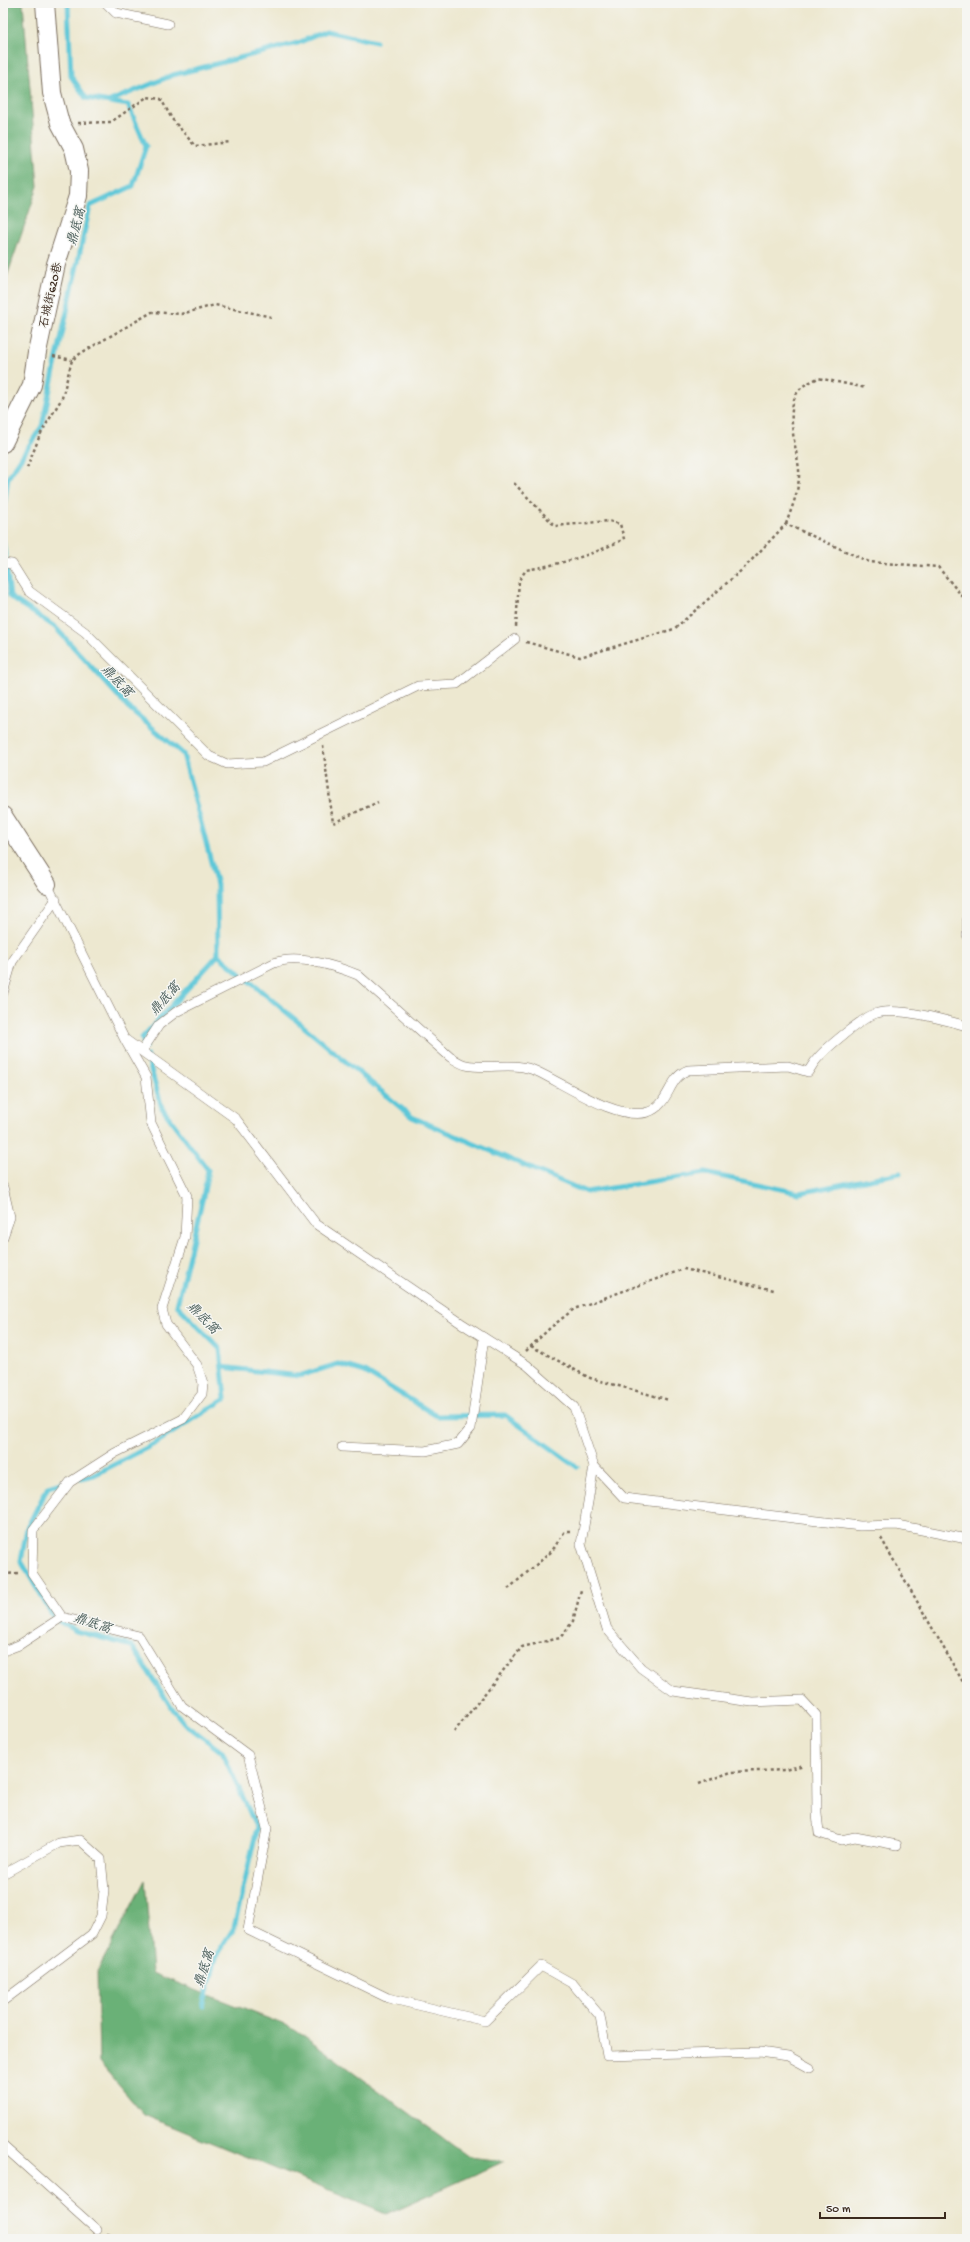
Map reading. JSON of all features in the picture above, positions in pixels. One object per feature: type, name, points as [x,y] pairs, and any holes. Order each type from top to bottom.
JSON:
[{"type":"street","name":"石城街620巷","points":[[3,443],[32,385],[56,264],[78,196],[80,172],[74,149],[60,123],[52,93],[45,3]]},
{"type":"street","points":[[3,816],[51,891]]},
{"type":"lane","points":[[106,3],[116,13],[168,24]]},
{"type":"lane","points":[[3,563],[12,564],[29,591],[85,632],[209,756],[227,764],[263,762],[418,686],[457,684],[515,639]]},
{"type":"lane","points":[[3,993],[12,962],[51,891]]},
{"type":"lane","points":[[51,891],[125,1040],[146,1077],[151,1123],[187,1196],[185,1237],[162,1309],[166,1324],[197,1365],[203,1383],[202,1394],[183,1419],[114,1453],[70,1482],[33,1530],[32,1573],[62,1617],[139,1636],[182,1706],[248,1755],[267,1828],[248,1930],[388,1998],[486,2021],[540,1966],[573,1984],[600,2016],[607,2056],[760,2052],[788,2056],[810,2068]]},
{"type":"lane","points":[[967,921],[967,935]]},
{"type":"lane","points":[[142,1051],[159,1025],[176,1012],[274,963],[291,958],[343,968],[358,975],[450,1057],[465,1065],[514,1066],[530,1069],[587,1099],[620,1110],[640,1113],[655,1109],[662,1103],[676,1077],[681,1072],[688,1070],[788,1066],[808,1072],[817,1059],[859,1022],[875,1013],[884,1012],[936,1017],[967,1026]]},
{"type":"lane","points":[[125,1040],[236,1119],[316,1224],[484,1338],[520,1360],[574,1407],[594,1466],[624,1498],[860,1526],[897,1525],[967,1539]]},
{"type":"lane","points":[[3,1187],[10,1217],[3,1237]]},
{"type":"lane","points":[[342,1447],[425,1451],[458,1444],[471,1428],[484,1338]]},
{"type":"lane","points":[[594,1466],[581,1544],[607,1629],[641,1668],[673,1691],[752,1702],[802,1700],[816,1714],[819,1833],[841,1840],[855,1836],[897,1845]]},
{"type":"lane","points":[[3,1651],[19,1645],[62,1617]]},
{"type":"lane","points":[[3,1874],[59,1843],[80,1840],[101,1859],[104,1890],[101,1916],[92,1934],[3,2001]]},
{"type":"lane","points":[[3,2146],[98,2230]]},
{"type":"path","points":[[60,123],[111,122],[147,97],[161,99],[172,119],[195,146],[231,142]]},
{"type":"path","points":[[27,468],[40,435],[62,398],[72,360],[81,353],[152,312],[181,314],[215,304],[272,317]]},
{"type":"path","points":[[514,483],[555,526],[609,521],[620,524],[624,539],[600,552],[552,566],[526,570],[519,580],[515,639],[580,657],[674,629],[744,568],[786,524],[796,496],[799,470],[794,446],[792,405],[800,389],[818,378],[866,388]]},
{"type":"path","points":[[786,524],[869,562],[938,567],[967,602]]},
{"type":"path","points":[[321,734],[333,823],[378,802]]},
{"type":"path","points":[[520,1360],[531,1346],[550,1328],[574,1309],[684,1269],[774,1290]]},
{"type":"path","points":[[531,1346],[590,1378],[669,1400]]},
{"type":"path","points":[[874,1525],[967,1689]]},
{"type":"path","points":[[508,1589],[552,1551],[565,1531],[583,1531]]},
{"type":"path","points":[[454,1732],[522,1647],[560,1638],[573,1621],[587,1566]]},
{"type":"path","points":[[3,1574],[32,1573]]},
{"type":"path","points":[[699,1784],[732,1772],[785,1770],[816,1761]]},
{"type":"green space","points":[[3,3],[23,3],[38,186],[3,288]]},
{"type":"green space","points":[[145,1880],[152,1973],[295,2029],[469,2157],[505,2161],[386,2214],[144,2115],[99,2062],[97,1972]]},
{"type":"waterway","name":"鼎底窩","points":[[3,512],[8,478],[42,426],[90,206],[133,186],[146,146],[128,105],[86,98],[71,76],[68,3]]},
{"type":"waterway","points":[[110,101],[173,75],[298,43],[326,31],[376,42]]},
{"type":"waterway","name":"鼎底窩","points":[[3,541],[10,597],[55,627],[128,707],[183,754],[217,885],[218,955],[142,1038],[145,1047]]},
{"type":"waterway","points":[[218,955],[412,1117],[586,1192],[705,1173],[799,1193],[900,1173]]},
{"type":"waterway","name":"鼎底窩","points":[[81,1478],[94,1475],[156,1443],[225,1399],[220,1349],[177,1305],[208,1170],[162,1108],[147,1056]]},
{"type":"waterway","points":[[222,1367],[299,1376],[338,1364],[365,1372],[437,1416],[505,1415],[577,1467]]},
{"type":"waterway","name":"鼎底窩","points":[[69,1481],[48,1487],[27,1528],[21,1561],[54,1618],[76,1631],[132,1646],[171,1707],[184,1723],[222,1752],[257,1828],[234,1928],[217,1954],[203,2006]]}]
